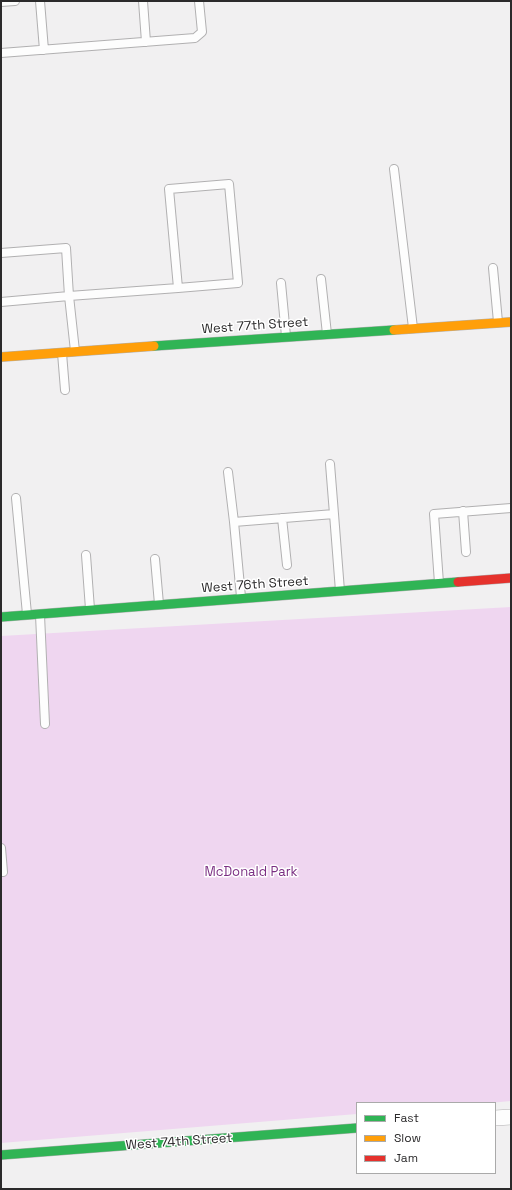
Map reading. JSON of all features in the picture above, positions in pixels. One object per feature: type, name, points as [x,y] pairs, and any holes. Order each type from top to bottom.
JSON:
[{"type":"street","name":"West 77th Street","points":[[1,357],[511,322]]},
{"type":"street","name":"West 76th Street","points":[[1,617],[511,578]]},
{"type":"street","points":[[496,1118],[511,1117]]},
{"type":"street","name":"West 74th Street","points":[[1,1155],[356,1128]]},
{"type":"lane","points":[[1,2],[15,1]]},
{"type":"lane","points":[[40,1],[44,50]]},
{"type":"lane","points":[[142,1],[146,42]]},
{"type":"lane","points":[[1,54],[195,38],[202,32],[199,1]]},
{"type":"lane","points":[[394,169],[413,329]]},
{"type":"lane","points":[[1,302],[70,296],[178,288],[238,283],[229,184],[169,189],[178,288]]},
{"type":"lane","points":[[1,253],[66,248],[75,352]]},
{"type":"lane","points":[[492,268],[498,323]]},
{"type":"lane","points":[[321,279],[327,335]]},
{"type":"lane","points":[[280,283],[286,337]]},
{"type":"lane","points":[[62,352],[65,390]]},
{"type":"lane","points":[[330,464],[340,591]]},
{"type":"lane","points":[[228,472],[241,599]]},
{"type":"lane","points":[[16,498],[27,615]]},
{"type":"lane","points":[[439,584],[434,514],[511,508]]},
{"type":"lane","points":[[463,511],[466,552]]},
{"type":"lane","points":[[234,522],[334,514]]},
{"type":"lane","points":[[282,518],[287,565]]},
{"type":"lane","points":[[86,555],[90,610]]},
{"type":"lane","points":[[155,558],[159,605]]},
{"type":"lane","points":[[40,614],[45,724]]},
{"type":"lane","points":[[1,848],[4,872],[1,872]]},
{"type":"green space","name":"McDonald Park","points":[[511,607],[511,1101],[496,1102],[356,1102],[356,1114],[1,1143],[1,636]]},
{"type":"traffic: fast","points":[[154,346],[394,330]]},
{"type":"traffic: fast","points":[[1,617],[458,582]]},
{"type":"traffic: fast","points":[[1,1155],[356,1128]]},
{"type":"traffic: slow","points":[[394,330],[511,322]]},
{"type":"traffic: slow","points":[[1,357],[154,346]]},
{"type":"traffic: jam","points":[[458,582],[511,578]]}]
